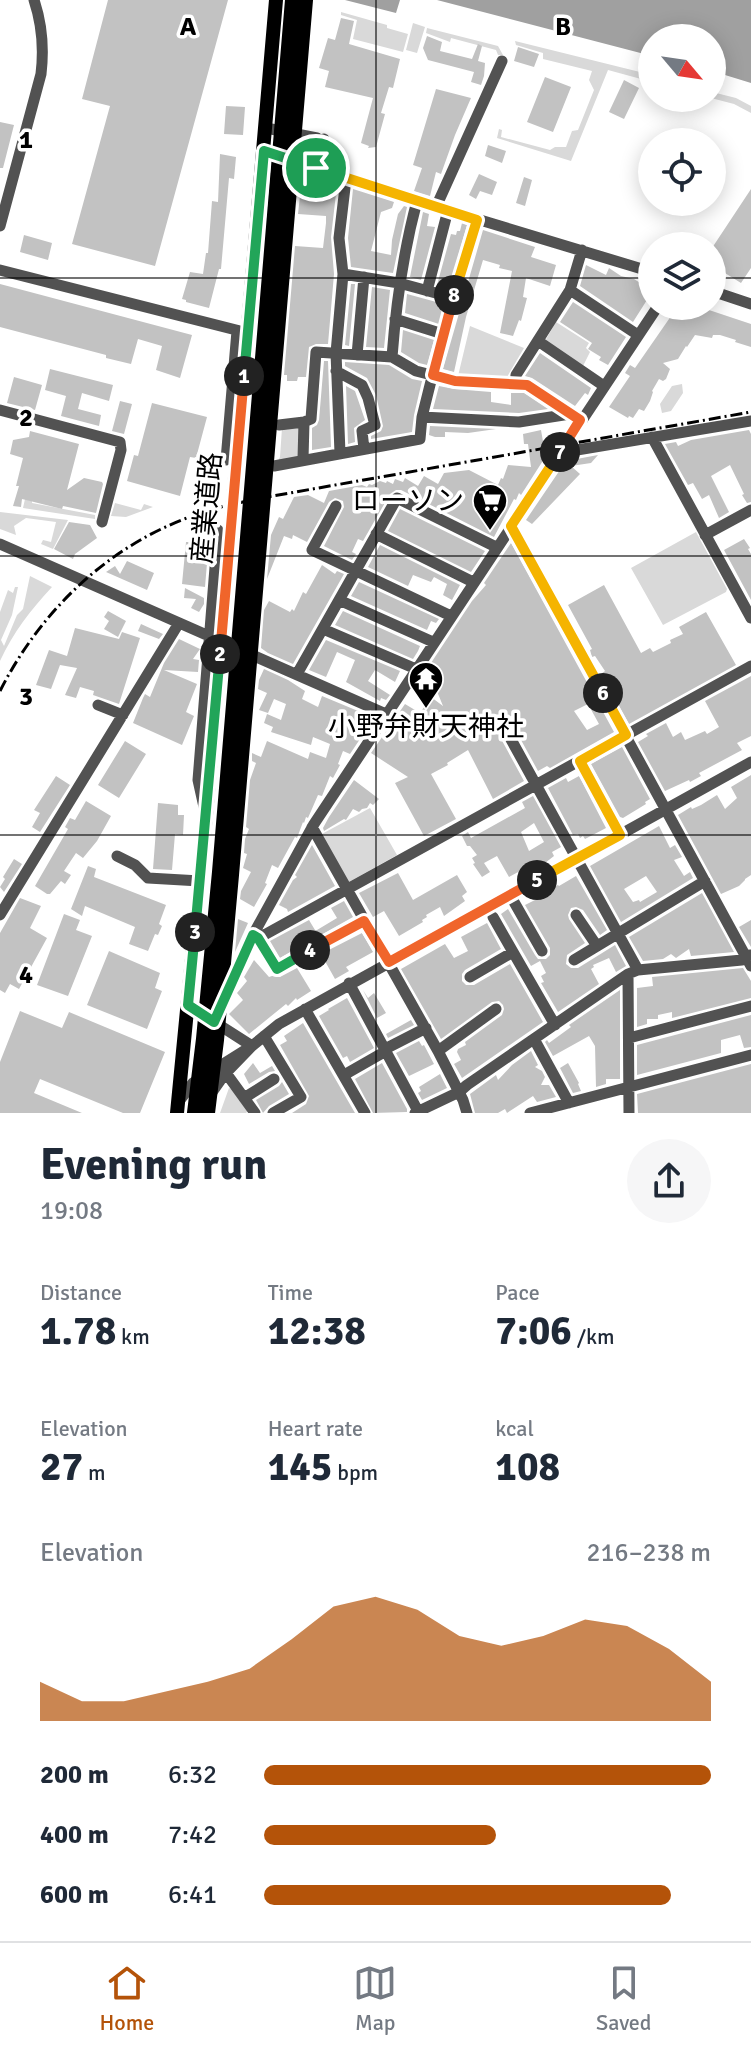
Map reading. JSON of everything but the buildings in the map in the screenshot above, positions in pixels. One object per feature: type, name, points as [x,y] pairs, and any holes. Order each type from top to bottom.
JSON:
[{"type":"highway","points":[[196,1113],[212,960],[293,0]]},
{"type":"highway","points":[[207,1113],[231,875],[305,0]]},
{"type":"main road","name":"産業道路","points":[[178,1107],[240,420],[243,332],[264,151],[276,0]]},
{"type":"main road","name":"産業道路","points":[[187,1021],[196,1113]]},
{"type":"street","points":[[0,226],[41,74],[43,44],[40,16],[34,0]]},
{"type":"street","points":[[427,291],[442,209],[502,61]]},
{"type":"street","points":[[266,128],[321,138],[316,168]]},
{"type":"street","points":[[264,151],[477,220],[638,268]]},
{"type":"street","points":[[340,453],[336,353],[343,274],[339,238],[346,179]]},
{"type":"street","points":[[392,357],[399,283],[417,201]]},
{"type":"street","points":[[274,466],[420,439],[422,417],[443,334],[477,220]]},
{"type":"street","points":[[515,385],[516,375],[570,290],[582,250]]},
{"type":"street","points":[[0,270],[243,332],[226,460]]},
{"type":"street","points":[[343,274],[399,283],[454,298]]},
{"type":"street","points":[[357,355],[364,277]]},
{"type":"street","points":[[570,290],[638,335]]},
{"type":"street","points":[[726,296],[751,304]]},
{"type":"street","points":[[395,319],[443,334]]},
{"type":"street","points":[[214,1022],[312,827],[559,453],[575,417],[604,386],[648,320]]},
{"type":"street","points":[[538,341],[604,386]]},
{"type":"street","points":[[279,425],[311,419],[316,352],[392,357],[416,371],[455,381],[527,385],[575,417]]},
{"type":"street","points":[[336,371],[362,385],[368,398],[375,425],[362,431],[364,449]]},
{"type":"street","points":[[0,410],[120,442],[121,450],[102,522]]},
{"type":"street","points":[[422,417],[519,422],[575,417]]},
{"type":"street","points":[[559,453],[751,421]]},
{"type":"street","points":[[303,459],[304,422]]},
{"type":"street","points":[[652,437],[751,618]]},
{"type":"street","points":[[297,674],[397,498],[496,547]]},
{"type":"street","points":[[336,506],[312,550],[451,616]]},
{"type":"street","points":[[705,535],[751,510]]},
{"type":"street","points":[[349,983],[417,1112],[459,1092],[633,972],[749,959],[511,526]]},
{"type":"street","points":[[206,815],[198,780],[218,530]]},
{"type":"street","points":[[376,534],[473,582]]},
{"type":"street","points":[[0,544],[386,714]]},
{"type":"street","points":[[339,600],[433,642]]},
{"type":"street","points":[[0,915],[179,623]]},
{"type":"street","points":[[323,629],[416,669]]},
{"type":"street","points":[[256,936],[751,666]]},
{"type":"street","points":[[98,705],[123,715]]},
{"type":"street","points":[[508,734],[618,934],[633,972],[629,1113]]},
{"type":"street","points":[[580,761],[620,835]]},
{"type":"street","points":[[196,1113],[226,1073],[279,1024],[751,762]]},
{"type":"street","points":[[312,827],[426,1028],[467,1113]]},
{"type":"street","points":[[117,856],[135,865],[148,878],[200,881]]},
{"type":"street","points":[[574,960],[705,881]]},
{"type":"street","points":[[510,895],[542,951]]},
{"type":"street","points":[[576,915],[597,946]]},
{"type":"street","points":[[493,917],[555,1025]]},
{"type":"street","points":[[256,936],[277,969],[364,921]]},
{"type":"street","points":[[470,977],[513,952]]},
{"type":"street","points":[[188,1005],[252,1046]]},
{"type":"street","points":[[629,1038],[751,1006]]},
{"type":"street","points":[[305,1009],[365,1113]]},
{"type":"street","points":[[438,1051],[496,1009]]},
{"type":"street","points":[[344,1075],[426,1028]]},
{"type":"street","points":[[264,1036],[301,1097],[273,1113]]},
{"type":"street","points":[[534,1039],[569,1103]]},
{"type":"street","points":[[178,1107],[193,1083],[252,1046]]},
{"type":"street","points":[[530,1113],[751,1055]]},
{"type":"street","points":[[226,1073],[255,1113]]},
{"type":"street","points":[[244,1098],[274,1079]]},
{"type":"shaded area","points":[[345,0],[400,0],[396,13]]},
{"type":"shaded area","points":[[437,0],[751,0],[751,83],[726,75],[726,24],[638,24],[638,52]]},
{"type":"shaded area","points":[[341,12],[408,34],[403,52],[353,39],[357,20],[341,15]]},
{"type":"shaded area","points":[[413,23],[425,27],[417,53],[406,50]]},
{"type":"shaded area","points":[[427,28],[498,46],[503,55],[498,55],[496,50],[451,38],[450,42],[426,33]]},
{"type":"shaded area","points":[[515,41],[638,72],[638,78],[608,70],[571,161],[497,138],[499,129],[502,130],[501,137],[550,150],[566,147],[572,131],[578,130],[594,90],[589,80],[592,71],[543,59],[543,53],[516,45]]},
{"type":"shaded area","points":[[726,96],[751,106],[751,113],[726,102]]},
{"type":"shaded area","points":[[556,322],[589,343],[586,348],[590,352],[583,366],[545,341]]},
{"type":"shaded area","points":[[470,326],[524,348],[507,377],[458,376]]},
{"type":"shaded area","points":[[682,384],[683,393],[671,411],[662,413],[660,404],[672,386]]},
{"type":"shaded area","points":[[302,424],[301,458],[277,463],[282,428]]},
{"type":"shaded area","points":[[25,499],[95,515],[95,519],[23,508]]},
{"type":"shaded area","points":[[115,503],[141,510],[144,504],[153,507],[126,517],[111,516]]},
{"type":"shaded area","points":[[0,512],[68,520],[53,549],[41,544],[43,540],[51,542],[56,522],[26,518],[14,526],[16,535],[0,529]]},
{"type":"shaded area","points":[[696,532],[726,592],[663,625],[631,568]]},
{"type":"shaded area","points":[[30,576],[52,587],[23,622],[0,661],[0,612],[8,590],[13,593],[18,587],[12,615],[1,640],[4,646],[17,615],[23,609]]},
{"type":"shaded area","points":[[370,808],[397,855],[347,883],[320,835]]},
{"type":"shaded area","points":[[229,1088],[236,1091],[250,1109],[246,1113],[220,1113]]},
{"type":"railway","points":[[0,691],[36,634],[81,584],[134,544],[195,515],[267,497],[751,412]]},
{"type":"place","name":"ローソン","points":[[490,532]]},
{"type":"place","name":"小野弁財天神社","points":[[426,710]]},
{"type":"route","points":[[264,151],[316,168],[477,220],[433,375],[455,381],[527,385],[580,420],[511,526],[626,735],[580,761],[620,835],[389,962],[364,921],[277,969],[253,935],[214,1022],[188,1005],[264,151]]}]
